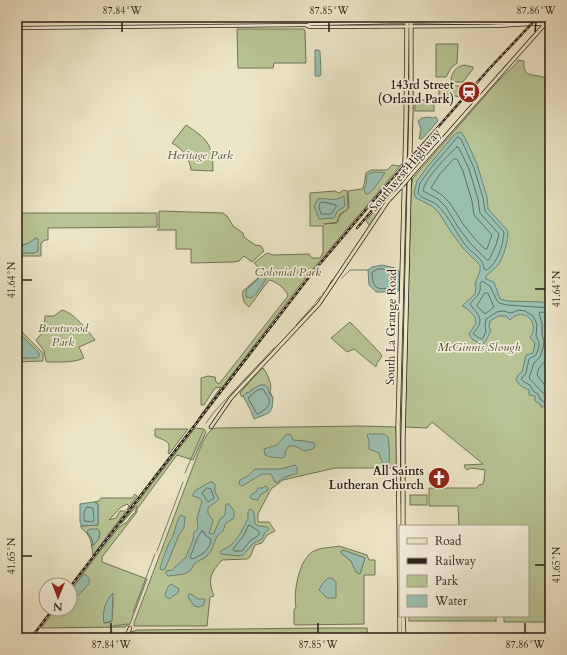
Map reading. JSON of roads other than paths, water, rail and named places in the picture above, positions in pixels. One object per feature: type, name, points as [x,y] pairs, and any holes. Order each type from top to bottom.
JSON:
[{"type":"highway","name":"South La Grange Road","points":[[403,525],[411,110],[409,24],[407,17]]},
{"type":"highway","name":"South La Grange Road","points":[[399,536],[398,433],[409,24],[411,17]]},
{"type":"highway","name":"South La Grange Road","points":[[400,617],[400,638]]},
{"type":"highway","points":[[403,617],[404,638]]},
{"type":"main road","points":[[409,24],[538,22],[545,24]]},
{"type":"main road","points":[[17,28],[311,24],[550,24]]},
{"type":"main road","name":"Southwest Highway","points":[[211,427],[231,398],[319,304],[388,202],[545,24]]},
{"type":"main road","points":[[533,25],[538,28],[537,32]]},
{"type":"main road","points":[[126,638],[130,628]]},
{"type":"water","points":[[315,50],[320,51],[321,74],[320,76],[315,76]]},
{"type":"water","points":[[436,117],[438,121],[422,139],[419,139],[421,129],[418,121],[422,118]]},
{"type":"water","name":"McGinnis Slough","points":[[461,132],[477,164],[487,197],[488,209],[508,231],[502,258],[497,266],[486,276],[486,279],[494,282],[500,299],[550,304],[550,410],[547,407],[541,407],[540,404],[535,401],[535,396],[529,395],[529,390],[521,386],[516,380],[518,375],[522,372],[526,355],[533,353],[535,343],[530,337],[533,332],[532,322],[525,315],[521,314],[510,320],[506,316],[498,316],[490,321],[489,327],[491,330],[482,345],[472,339],[469,334],[476,323],[475,317],[468,309],[462,306],[475,294],[475,284],[480,271],[480,265],[463,248],[439,213],[432,206],[416,198],[414,193],[417,181],[428,166],[453,136]]},
{"type":"water","points":[[377,172],[385,173],[373,190],[366,194],[364,189],[366,186],[367,175]]},
{"type":"water","points":[[344,196],[345,206],[337,212],[334,218],[319,219],[314,206],[318,199],[337,199]]},
{"type":"water","points":[[36,238],[38,239],[38,251],[34,253],[17,253],[17,247],[27,244]]},
{"type":"water","points":[[382,265],[395,268],[399,271],[400,280],[398,292],[396,294],[376,292],[369,285],[368,270],[372,267]]},
{"type":"water","points":[[263,275],[266,278],[262,286],[251,298],[246,297],[246,290]]},
{"type":"water","points":[[17,331],[39,353],[39,357],[17,358]]},
{"type":"water","points":[[261,385],[268,387],[269,393],[273,398],[272,408],[269,413],[254,419],[243,396]]},
{"type":"water","points":[[287,434],[291,435],[293,440],[314,443],[315,446],[313,449],[304,451],[295,446],[289,446],[283,458],[265,455],[264,449],[277,445]]},
{"type":"water","points":[[384,434],[388,437],[389,463],[386,464],[382,462],[379,453],[369,449],[367,435]]},
{"type":"water","points":[[295,465],[297,467],[297,473],[283,478],[277,483],[271,474],[262,474],[242,486],[239,484],[240,480],[248,476],[255,469],[281,469]]},
{"type":"water","points":[[210,482],[213,482],[215,485],[215,492],[219,499],[208,508],[208,514],[213,521],[209,533],[214,533],[220,519],[225,515],[226,504],[229,504],[234,511],[234,518],[226,523],[223,531],[217,536],[211,551],[206,557],[195,563],[190,571],[184,574],[168,576],[166,571],[172,570],[186,557],[193,540],[194,532],[198,529],[197,518],[202,501],[193,496],[193,494],[196,490]]},
{"type":"water","points":[[265,486],[268,488],[267,491],[260,495],[258,500],[252,499],[250,496],[256,492],[258,488],[263,488]]},
{"type":"water","points":[[94,502],[98,504],[98,525],[82,526],[80,522],[80,504]]},
{"type":"water","points":[[250,509],[254,513],[255,524],[267,527],[269,529],[265,532],[262,539],[254,543],[243,555],[221,554],[220,552],[232,544],[241,533],[248,519],[248,512]]},
{"type":"water","points":[[181,515],[185,517],[184,528],[179,535],[165,569],[161,570],[160,568],[166,551]]},
{"type":"water","points":[[90,529],[98,529],[99,532],[98,538],[93,546],[92,539],[87,532]]},
{"type":"water","points":[[343,550],[365,558],[360,574],[356,572],[351,561],[341,553]]},
{"type":"water","points":[[84,574],[87,575],[89,579],[89,584],[78,595],[78,581]]},
{"type":"water","points":[[328,578],[332,578],[336,582],[336,598],[327,598],[319,590]]},
{"type":"water","points":[[171,584],[179,589],[178,593],[170,599],[166,597],[165,594]]},
{"type":"water","points":[[113,593],[112,621],[104,623],[103,615],[105,607]]},
{"type":"water","points":[[189,594],[198,599],[205,599],[204,605],[199,607],[194,606],[188,597]]},
{"type":"waterway","points":[[342,278],[350,270],[368,270]]},
{"type":"waterway","points":[[328,287],[332,280]]},
{"type":"waterway","points":[[315,303],[320,297]]},
{"type":"waterway","points":[[296,325],[314,305]]},
{"type":"waterway","points":[[206,423],[214,412],[274,348]]},
{"type":"waterway","points":[[185,473],[203,431]]},
{"type":"waterway","points":[[157,551],[183,482]]},
{"type":"waterway","points":[[133,612],[155,554]]},
{"type":"waterway","points":[[113,626],[128,624]]},
{"type":"waterway","points":[[109,638],[112,631]]},
{"type":"railway","points":[[78,577],[313,272],[489,69],[538,17]]},
{"type":"railway","points":[[357,228],[381,200]]},
{"type":"railway","points":[[31,638],[47,617]]},
{"type":"place","name":"143rd Street (Orland Park)","points":[[469,92]]},
{"type":"place","name":"All Saints Lutheran Church","points":[[439,478]]},
{"type":"park label","name":"Heritage Park","points":[[200,155]]},
{"type":"park label","name":"Colonial Park","points":[[288,272]]},
{"type":"park label","name":"Brentwood Park","points":[[63,335]]}]
